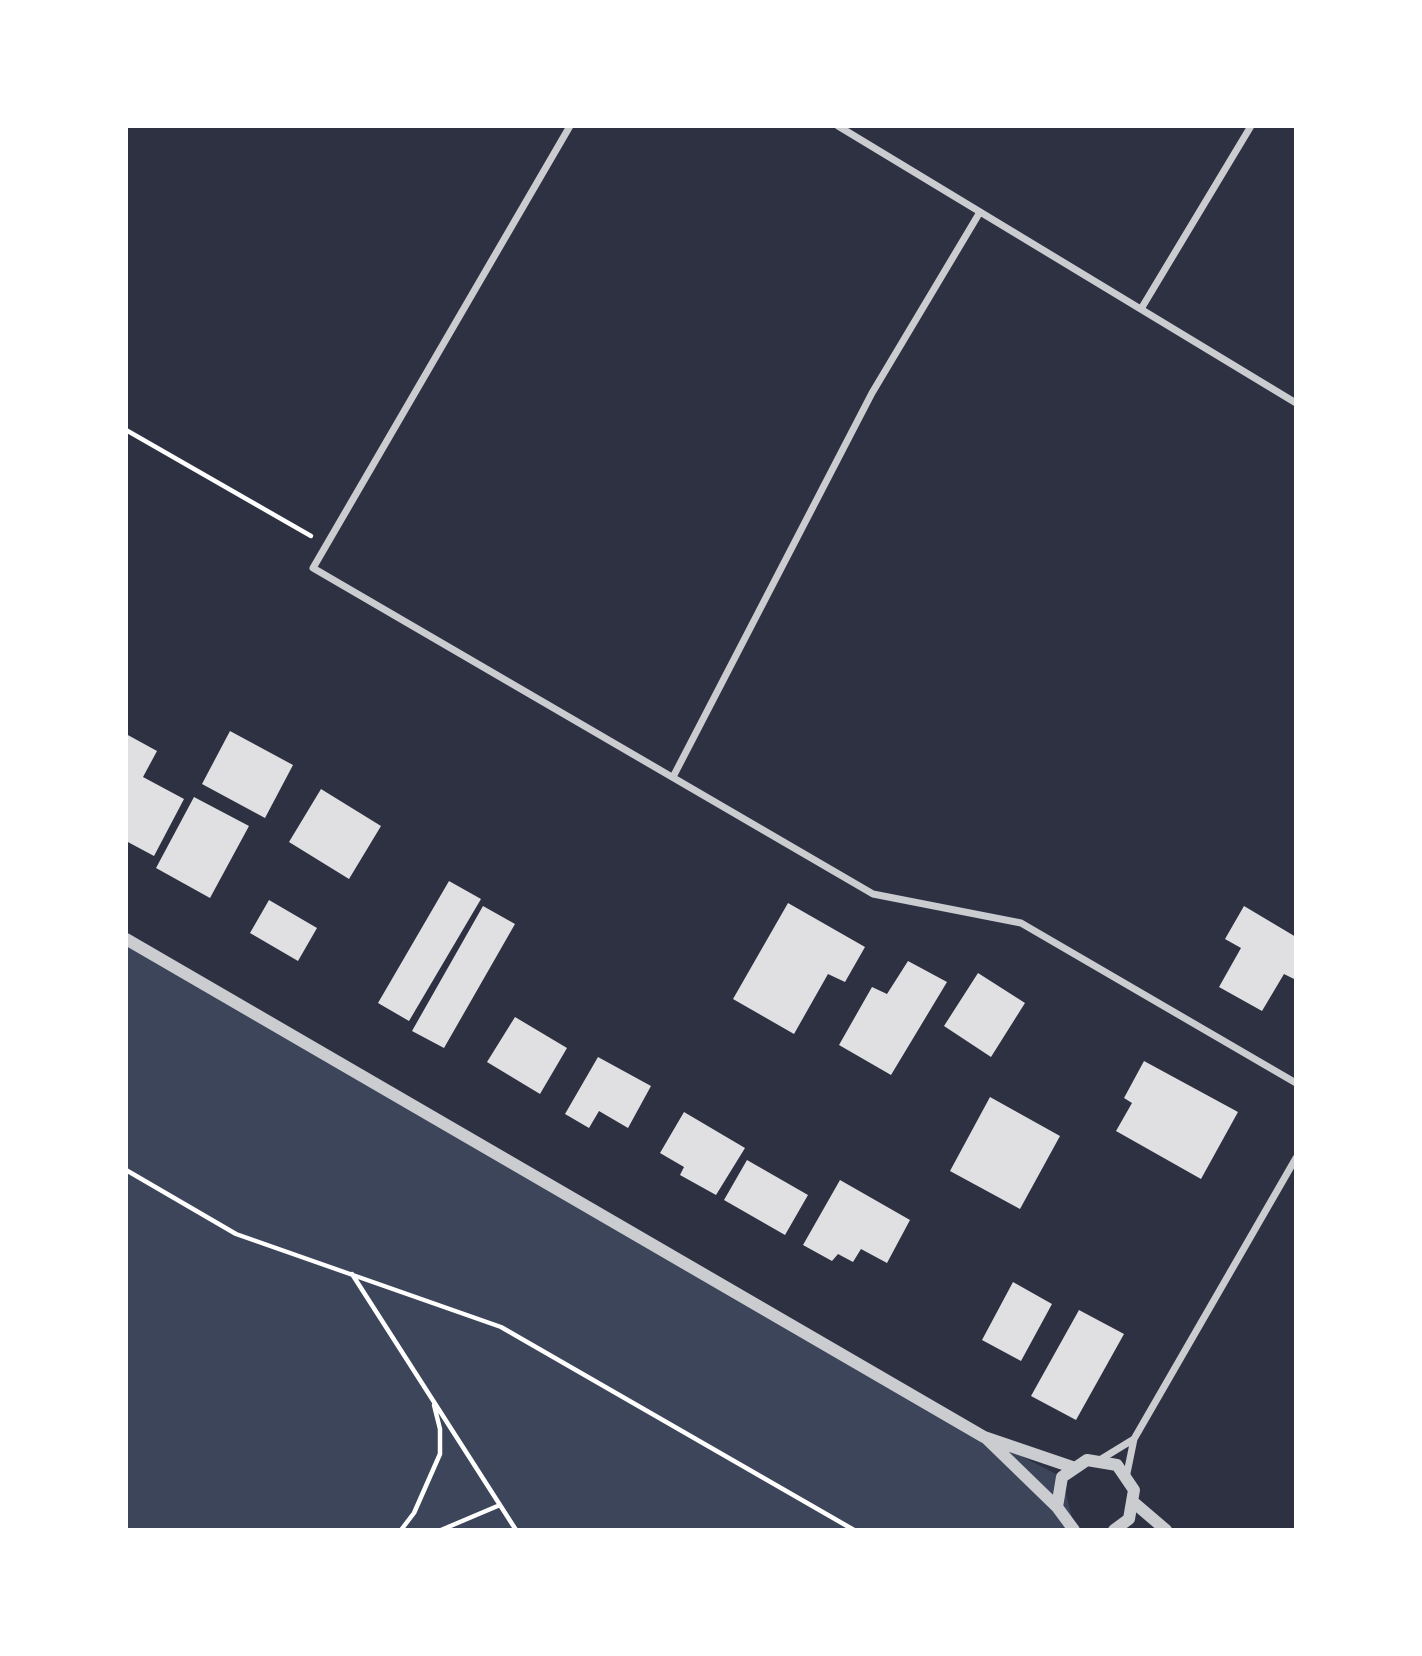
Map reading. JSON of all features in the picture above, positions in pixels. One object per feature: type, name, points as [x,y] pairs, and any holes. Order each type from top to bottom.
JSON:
[{"type":"street","points":[[570,126],[313,568],[873,894],[1021,923],[1296,1083]]},
{"type":"street","points":[[838,126],[1296,403]]},
{"type":"street","points":[[1141,309],[1251,126]]},
{"type":"street","points":[[673,777],[872,393],[980,212]]},
{"type":"street","points":[[126,939],[984,1437],[1075,1468]]},
{"type":"street","points":[[1126,1478],[1134,1439],[1296,1158]]},
{"type":"street","points":[[984,1437],[1058,1507],[1074,1530]]},
{"type":"street","points":[[1097,1462],[1134,1439]]},
{"type":"street","points":[[1058,1507],[1062,1477],[1087,1460],[1117,1465],[1134,1490],[1129,1520],[1114,1530]]},
{"type":"street","points":[[1132,1501],[1167,1530]]},
{"type":"path","points":[[126,430],[327,545]]},
{"type":"path","points":[[126,1170],[236,1234],[501,1327],[854,1530]]},
{"type":"path","points":[[351,1273],[516,1530]]},
{"type":"path","points":[[401,1530],[414,1513],[440,1454],[440,1429],[433,1401]]},
{"type":"path","points":[[441,1530],[500,1505]]},
{"type":"shaded area","points":[[126,939],[984,1437],[1062,1477],[1075,1530],[126,1530]]},
{"type":"building","points":[[230,731],[293,765],[265,818],[202,784]]},
{"type":"building","points":[[126,734],[157,751],[143,777],[184,799],[154,856],[126,841]]},
{"type":"building","points":[[321,789],[381,826],[349,879],[289,842]]},
{"type":"building","points":[[194,797],[249,826],[210,898],[156,868]]},
{"type":"building","points":[[449,881],[481,899],[409,1021],[378,1003]]},
{"type":"building","points":[[269,900],[317,928],[298,961],[250,933]]},
{"type":"building","points":[[788,903],[865,947],[845,982],[828,974],[794,1034],[733,999]]},
{"type":"building","points":[[483,906],[515,924],[444,1048],[412,1031]]},
{"type":"building","points":[[1244,906],[1296,937],[1296,980],[1284,974],[1262,1011],[1219,987],[1241,948],[1225,939]]},
{"type":"building","points":[[908,961],[947,982],[891,1075],[839,1045],[872,987],[887,994]]},
{"type":"building","points":[[978,973],[1025,1003],[991,1057],[944,1026]]},
{"type":"building","points":[[515,1017],[567,1048],[540,1094],[487,1062]]},
{"type":"building","points":[[598,1057],[651,1086],[628,1128],[599,1111],[589,1128],[565,1114]]},
{"type":"building","points":[[1144,1061],[1238,1112],[1201,1179],[1116,1131],[1132,1103],[1124,1098]]},
{"type":"building","points":[[990,1097],[1060,1136],[1020,1209],[950,1171]]},
{"type":"building","points":[[684,1112],[745,1148],[716,1195],[680,1175],[684,1167],[660,1153]]},
{"type":"building","points":[[747,1160],[808,1195],[785,1235],[724,1200]]},
{"type":"building","points":[[840,1180],[910,1220],[887,1263],[861,1249],[853,1262],[838,1254],[832,1261],[803,1245]]},
{"type":"building","points":[[1013,1282],[1052,1304],[1021,1361],[982,1340]]},
{"type":"building","points":[[1079,1310],[1124,1334],[1076,1420],[1031,1396]]}]
